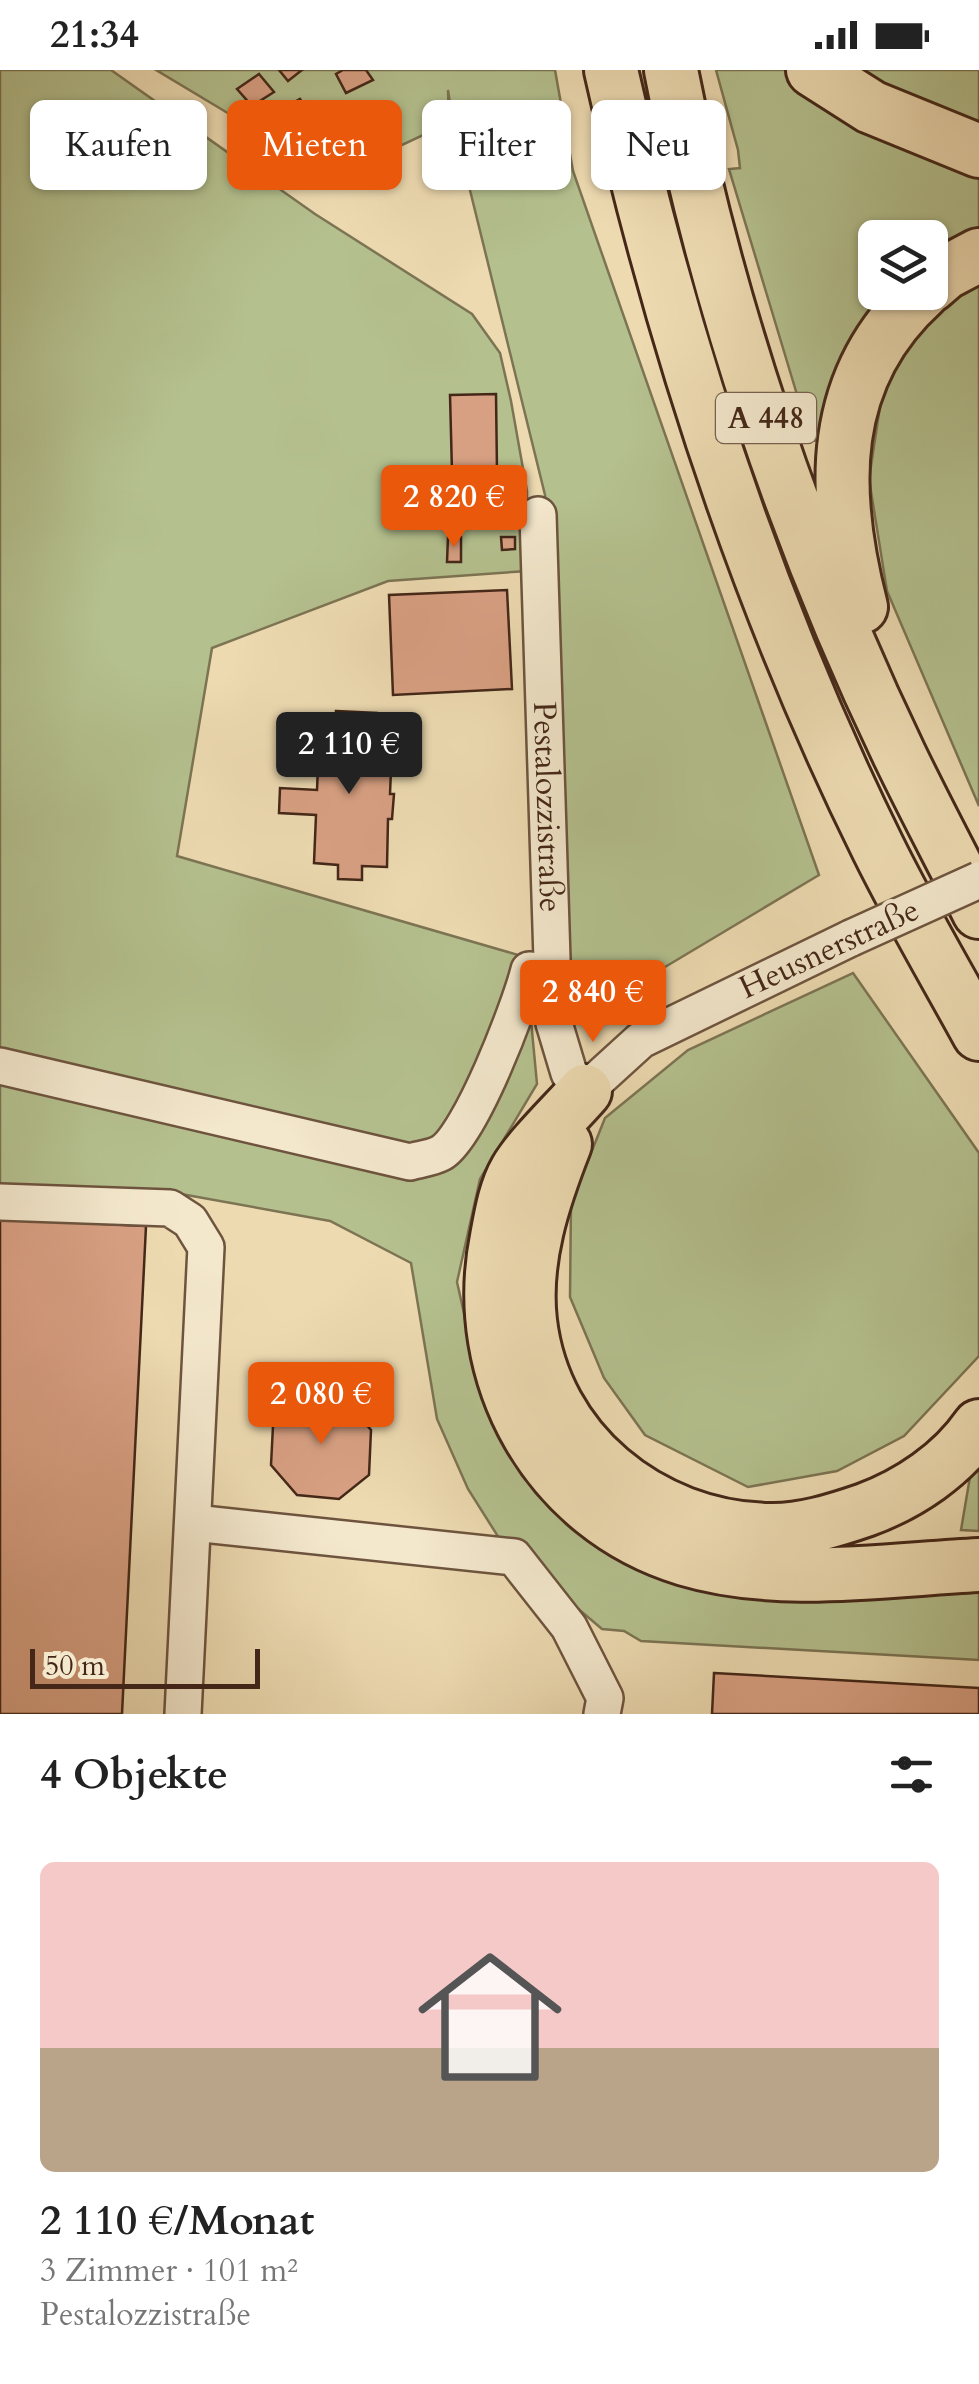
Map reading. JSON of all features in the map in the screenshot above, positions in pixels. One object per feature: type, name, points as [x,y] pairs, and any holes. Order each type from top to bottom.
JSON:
[{"type":"highway","name":"A 448","points":[[611,70],[664,284],[706,428],[760,577],[877,848],[979,1034]]},
{"type":"highway","name":"A 448","points":[[671,70],[735,328],[826,587],[899,754],[979,912]]},
{"type":"highway","points":[[812,70],[871,108],[979,151]]},
{"type":"highway","points":[[948,272],[979,256]]},
{"type":"highway","points":[[899,754],[854,579],[844,516],[841,461],[850,410],[867,359],[903,310]]},
{"type":"highway","points":[[903,895],[979,1072]]},
{"type":"highway","points":[[585,1091],[537,1226],[530,1320],[540,1370],[554,1404],[581,1442],[614,1477],[656,1504],[716,1524],[772,1531],[834,1521],[894,1499],[941,1467],[979,1426]]},
{"type":"highway","points":[[585,1091],[515,1172],[492,1260],[489,1301],[495,1352],[526,1433],[573,1494],[608,1521],[654,1547],[714,1566],[755,1572],[813,1572],[979,1565]]},
{"type":"street","name":"Pestalozzistraße","points":[[538,516],[554,1024],[569,1072],[585,1091]]},
{"type":"street","name":"Heusnerstraße","points":[[585,1091],[642,1040],[979,880]]},
{"type":"street","points":[[0,1066],[410,1162],[443,1153],[496,1064],[529,970],[551,972]]},
{"type":"street","points":[[0,1202],[170,1208],[190,1220],[206,1247],[183,1714]]},
{"type":"street","points":[[194,1523],[514,1557],[569,1627],[605,1698],[602,1714]]},
{"type":"green space","points":[[0,70],[111,70],[154,100],[30,100],[30,190],[207,190],[207,138],[227,152],[227,190],[281,190],[472,314],[500,353],[527,491],[527,571],[388,581],[212,648],[177,856],[525,957],[537,1084],[480,1179],[457,1282],[477,1371],[527,1479],[635,1565],[791,1601],[979,1592],[979,1660],[641,1641],[624,1631],[602,1629],[504,1546],[468,1489],[437,1419],[411,1263],[330,1221],[181,1194],[0,1184]]},
{"type":"green space","points":[[156,70],[555,70],[560,100],[449,100],[448,90],[448,100],[422,100],[422,136],[402,145],[402,100],[227,100],[227,113]]},
{"type":"green space","points":[[716,70],[785,70],[873,127],[979,171],[979,229],[948,243],[948,220],[858,220],[858,310],[872,310],[840,362],[821,440],[811,441],[729,169],[740,168]]},
{"type":"green space","points":[[845,70],[979,70],[979,132]]},
{"type":"green space","points":[[571,160],[819,875],[588,1013],[563,1006],[545,495],[470,190],[571,190]]},
{"type":"green space","points":[[979,276],[979,806],[887,591],[869,479],[881,400],[895,360],[917,322],[933,310],[948,310],[948,299]]},
{"type":"green space","points":[[853,973],[979,1153],[979,1356],[904,1436],[837,1471],[748,1487],[645,1435],[604,1378],[570,1297],[571,1203],[605,1118],[688,1050]]},
{"type":"green space","points":[[979,1470],[979,1531],[961,1530],[971,1471]]},
{"type":"building","points":[[279,70],[302,70],[288,81]]},
{"type":"building","points":[[343,70],[366,70],[373,80],[346,93],[336,74]]},
{"type":"building","points":[[259,74],[274,92],[261,100],[247,100],[237,89]]},
{"type":"building","points":[[496,394],[497,472],[452,472],[450,395]]},
{"type":"building","points":[[448,537],[461,537],[461,562],[447,562]]},
{"type":"building","points":[[501,537],[515,537],[515,549],[502,550]]},
{"type":"building","points":[[507,590],[512,689],[393,695],[389,595]]},
{"type":"building","points":[[336,711],[377,713],[376,744],[392,745],[390,794],[394,794],[392,819],[388,819],[387,867],[362,866],[362,880],[338,879],[338,865],[314,863],[316,815],[279,813],[280,788],[317,790],[319,742],[335,742]]},
{"type":"building","points":[[0,1219],[146,1226],[122,1714],[0,1714]]},
{"type":"building","points":[[303,1394],[344,1399],[371,1430],[369,1475],[339,1499],[297,1495],[271,1465],[273,1426]]},
{"type":"building","points":[[714,1673],[979,1688],[979,1714],[712,1714]]}]
